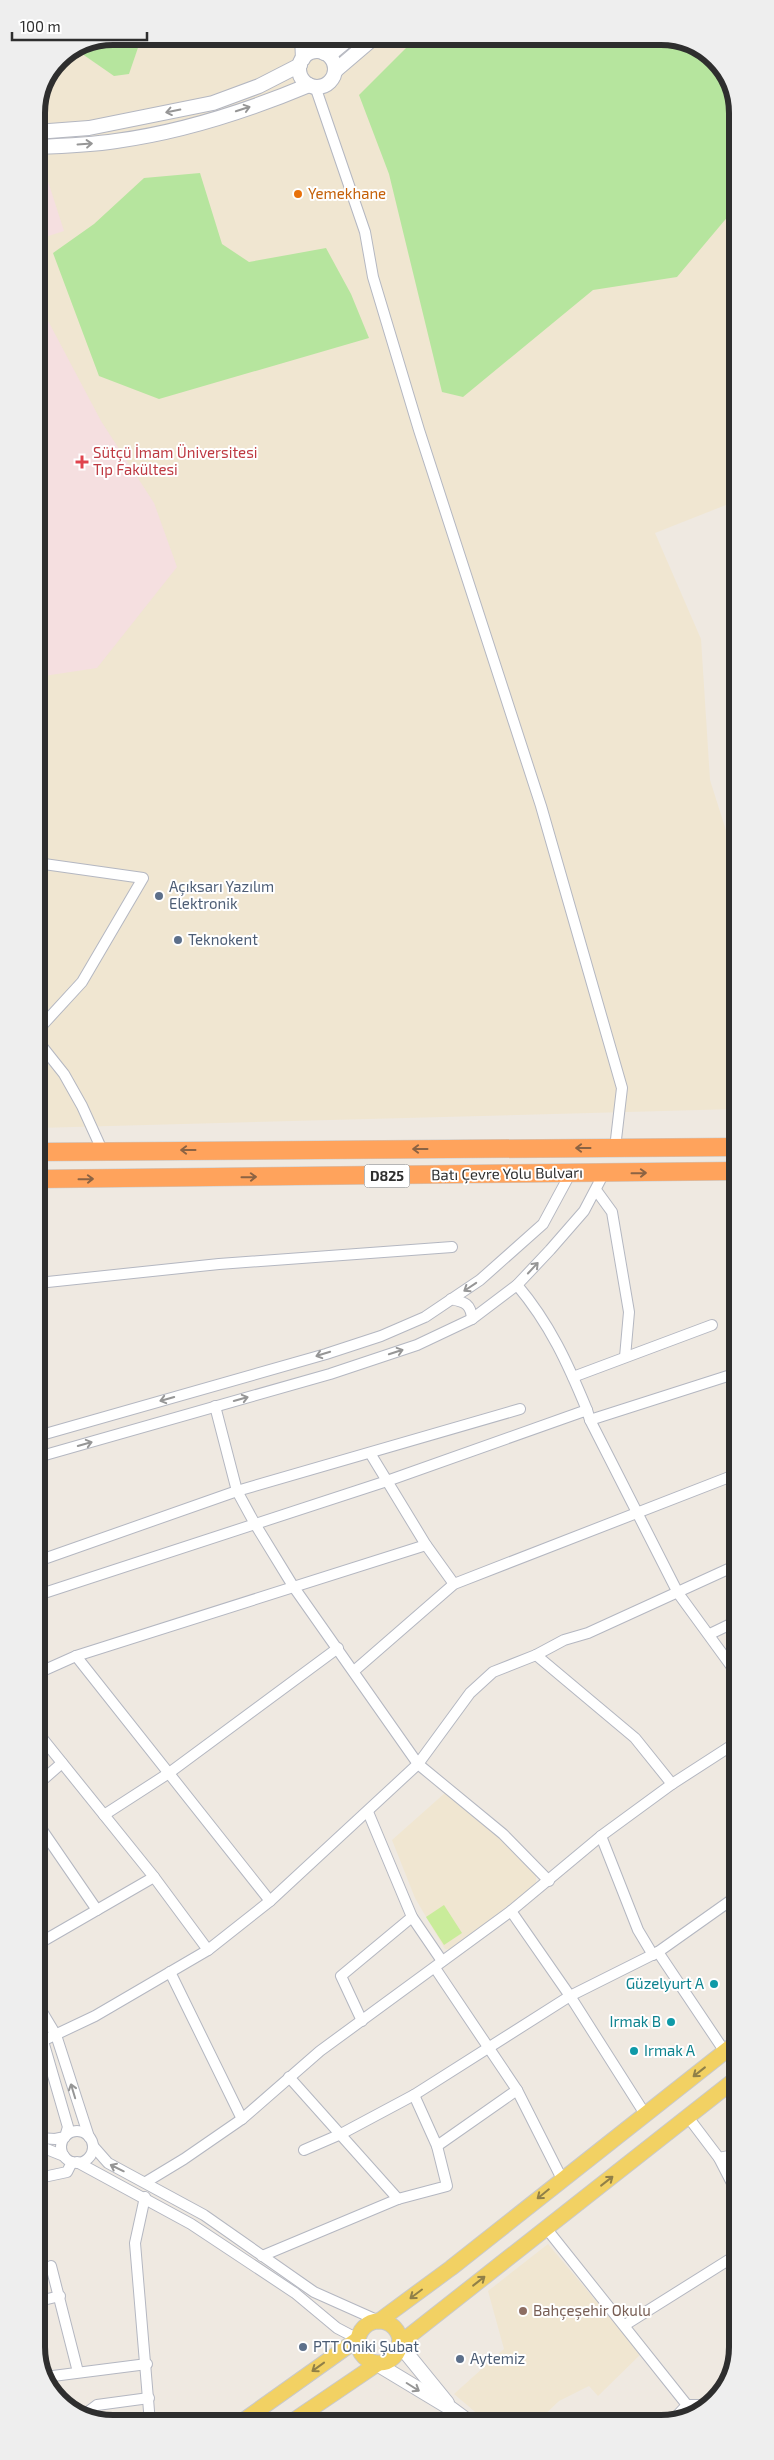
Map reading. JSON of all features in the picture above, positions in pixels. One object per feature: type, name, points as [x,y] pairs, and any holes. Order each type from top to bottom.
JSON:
[{"type":"highway","name":"Batı Çevre Yolu Bulvarı","points":[[45,1152],[729,1148]]},
{"type":"highway","name":"Batı Çevre Yolu Bulvarı","points":[[45,1179],[729,1171]]},
{"type":"main road","points":[[251,2415],[358,2339],[364,2327],[379,2322],[451,2268],[729,2049]]},
{"type":"main road","points":[[302,2415],[376,2364],[390,2360],[396,2355],[400,2344],[729,2085]]},
{"type":"main road","points":[[379,2322],[389,2324],[394,2328],[400,2344]]},
{"type":"main road","points":[[358,2339],[360,2352],[364,2357],[376,2364]]},
{"type":"street","points":[[302,45],[301,76],[312,87],[365,232],[373,278],[419,430],[541,806],[622,1088],[615,1148]]},
{"type":"street","points":[[45,146],[116,142],[187,128],[331,82],[335,65],[326,54],[323,45]]},
{"type":"street","points":[[45,131],[89,128],[213,103],[259,86],[302,62],[312,52],[326,54],[339,45]]},
{"type":"street","points":[[335,71],[365,45]]},
{"type":"street","points":[[45,864],[143,878],[82,982],[45,1022]]},
{"type":"street","points":[[45,1050],[64,1074],[82,1106],[102,1150]]},
{"type":"street","points":[[45,1455],[330,1374],[417,1345],[472,1319],[518,1285],[584,1211],[604,1173]]},
{"type":"street","points":[[45,1434],[381,1336],[425,1317],[480,1280],[543,1224],[570,1174]]},
{"type":"street","points":[[596,1190],[612,1212],[629,1312],[625,1357]]},
{"type":"street","points":[[45,1282],[220,1264],[452,1247]]},
{"type":"street","points":[[518,1285],[539,1311],[573,1377],[636,1513],[678,1593],[729,1660]]},
{"type":"street","points":[[451,1299],[463,1301],[471,1309],[472,1319]]},
{"type":"street","points":[[573,1377],[712,1325]]},
{"type":"street","points":[[45,1593],[589,1415],[729,1375]]},
{"type":"street","points":[[215,1406],[237,1491],[255,1524],[293,1586],[418,1764],[503,1834],[550,1881]]},
{"type":"street","points":[[45,1559],[237,1491],[520,1409]]},
{"type":"street","points":[[370,1453],[426,1546],[454,1584]]},
{"type":"street","points":[[354,1671],[454,1584],[729,1477]]},
{"type":"street","points":[[45,1671],[76,1656],[293,1586],[426,1546]]},
{"type":"street","points":[[45,2038],[56,2035],[95,2016],[208,1950],[270,1901],[418,1764],[470,1693],[493,1672],[536,1655],[564,1640],[588,1633],[729,1569]]},
{"type":"street","points":[[710,1634],[729,1625]]},
{"type":"street","points":[[104,1815],[168,1773],[338,1648]]},
{"type":"street","points":[[536,1655],[635,1738],[672,1784]]},
{"type":"street","points":[[76,1656],[270,1901]]},
{"type":"street","points":[[45,1742],[154,1877],[208,1950]]},
{"type":"street","points":[[146,2182],[184,2159],[242,2119],[289,2077],[550,1881],[601,1836],[672,1784],[729,1747]]},
{"type":"street","points":[[45,1778],[62,1763]]},
{"type":"street","points":[[368,1812],[412,1917],[487,2048],[517,2090],[562,2179]]},
{"type":"street","points":[[45,1834],[97,1910]]},
{"type":"street","points":[[601,1836],[638,1930],[725,2052]]},
{"type":"street","points":[[45,1940],[154,1877]]},
{"type":"street","points":[[304,2150],[342,2134],[414,2095],[570,1996],[656,1954],[729,1902]]},
{"type":"street","points":[[511,1911],[570,1996],[645,2114]]},
{"type":"street","points":[[362,2021],[342,1976],[412,1917]]},
{"type":"street","points":[[170,1972],[242,2119]]},
{"type":"street","points":[[45,2017],[56,2035],[91,2142],[86,2159],[71,2160]]},
{"type":"street","points":[[45,2055],[68,2127],[61,2146],[71,2160]]},
{"type":"street","points":[[289,2077],[342,2134],[398,2199]]},
{"type":"street","points":[[437,2146],[517,2090]]},
{"type":"street","points":[[262,2256],[398,2199],[447,2186],[437,2146],[414,2095]]},
{"type":"street","points":[[688,2117],[719,2158],[729,2177]]},
{"type":"street","points":[[45,2138],[55,2139],[80,2131],[108,2163],[204,2215],[314,2292],[379,2322]]},
{"type":"street","points":[[45,2149],[71,2160],[145,2198],[191,2224],[287,2288],[337,2328],[358,2339]]},
{"type":"street","points":[[719,2158],[729,2156]]},
{"type":"street","points":[[45,2177],[67,2172],[71,2160]]},
{"type":"street","points":[[145,2198],[135,2243],[147,2364],[150,2415]]},
{"type":"street","points":[[546,2228],[687,2405]]},
{"type":"street","points":[[625,2325],[729,2260]]},
{"type":"street","points":[[51,2266],[78,2372]]},
{"type":"street","points":[[45,2300],[60,2296]]},
{"type":"street","points":[[400,2344],[450,2408]]},
{"type":"street","points":[[51,2375],[147,2364]]},
{"type":"street","points":[[376,2364],[460,2415]]},
{"type":"street","points":[[89,2411],[97,2405],[149,2398]]},
{"type":"street","points":[[680,2412],[687,2405],[696,2405]]},
{"type":"shaded area","points":[[113,45],[665,45],[674,46],[695,54],[712,68],[722,83],[727,96],[729,113],[729,504],[655,533],[701,639],[710,780],[729,840],[729,1109],[45,1128],[45,113],[50,87],[65,65],[75,57],[87,50]]},
{"type":"shaded area","points":[[45,173],[46,175],[64,231],[45,237]]},
{"type":"shaded area","name":"Sütçü İmam Üniversitesi Tıp Fakültesi","points":[[45,315],[101,421],[154,503],[177,567],[97,668],[45,676]]},
{"type":"shaded area","points":[[446,1792],[500,1835],[536,1874],[536,1884],[451,1950],[445,1949],[415,1898],[392,1840]]},
{"type":"shaded area","points":[[548,2244],[641,2354],[598,2396],[589,2386],[559,2401],[544,2415],[479,2415],[454,2394],[504,2349],[488,2291]]},
{"type":"green space","points":[[139,45],[129,74],[114,76],[81,53],[100,46]]},
{"type":"green space","points":[[409,45],[665,45],[687,50],[712,68],[722,83],[727,96],[729,113],[729,215],[677,277],[593,290],[463,397],[442,392],[389,174],[359,95]]},
{"type":"green space","points":[[200,173],[222,244],[249,262],[326,248],[351,294],[369,338],[159,399],[99,376],[53,253],[94,224],[144,178]]},
{"type":"green space","points":[[444,1905],[462,1933],[444,1945],[426,1917]]},
{"type":"place","name":"Yemekhane","points":[[298,194]]},
{"type":"place","name":"Sütçü İmam Üniversitesi Tıp Fakültesi","points":[[82,462]]},
{"type":"place","name":"Açıksarı Yazılım Elektronik","points":[[159,896]]},
{"type":"place","name":"Teknokent","points":[[178,940]]},
{"type":"place","name":"Güzelyurt A","points":[[714,1984]]},
{"type":"place","name":"Irmak B","points":[[671,2022]]},
{"type":"place","name":"Irmak A","points":[[634,2051]]},
{"type":"place","name":"Bahçeşehir Okulu","points":[[523,2311]]},
{"type":"place","name":"PTT Oniki Şubat","points":[[303,2347]]},
{"type":"place","name":"Aytemiz","points":[[460,2359]]}]
